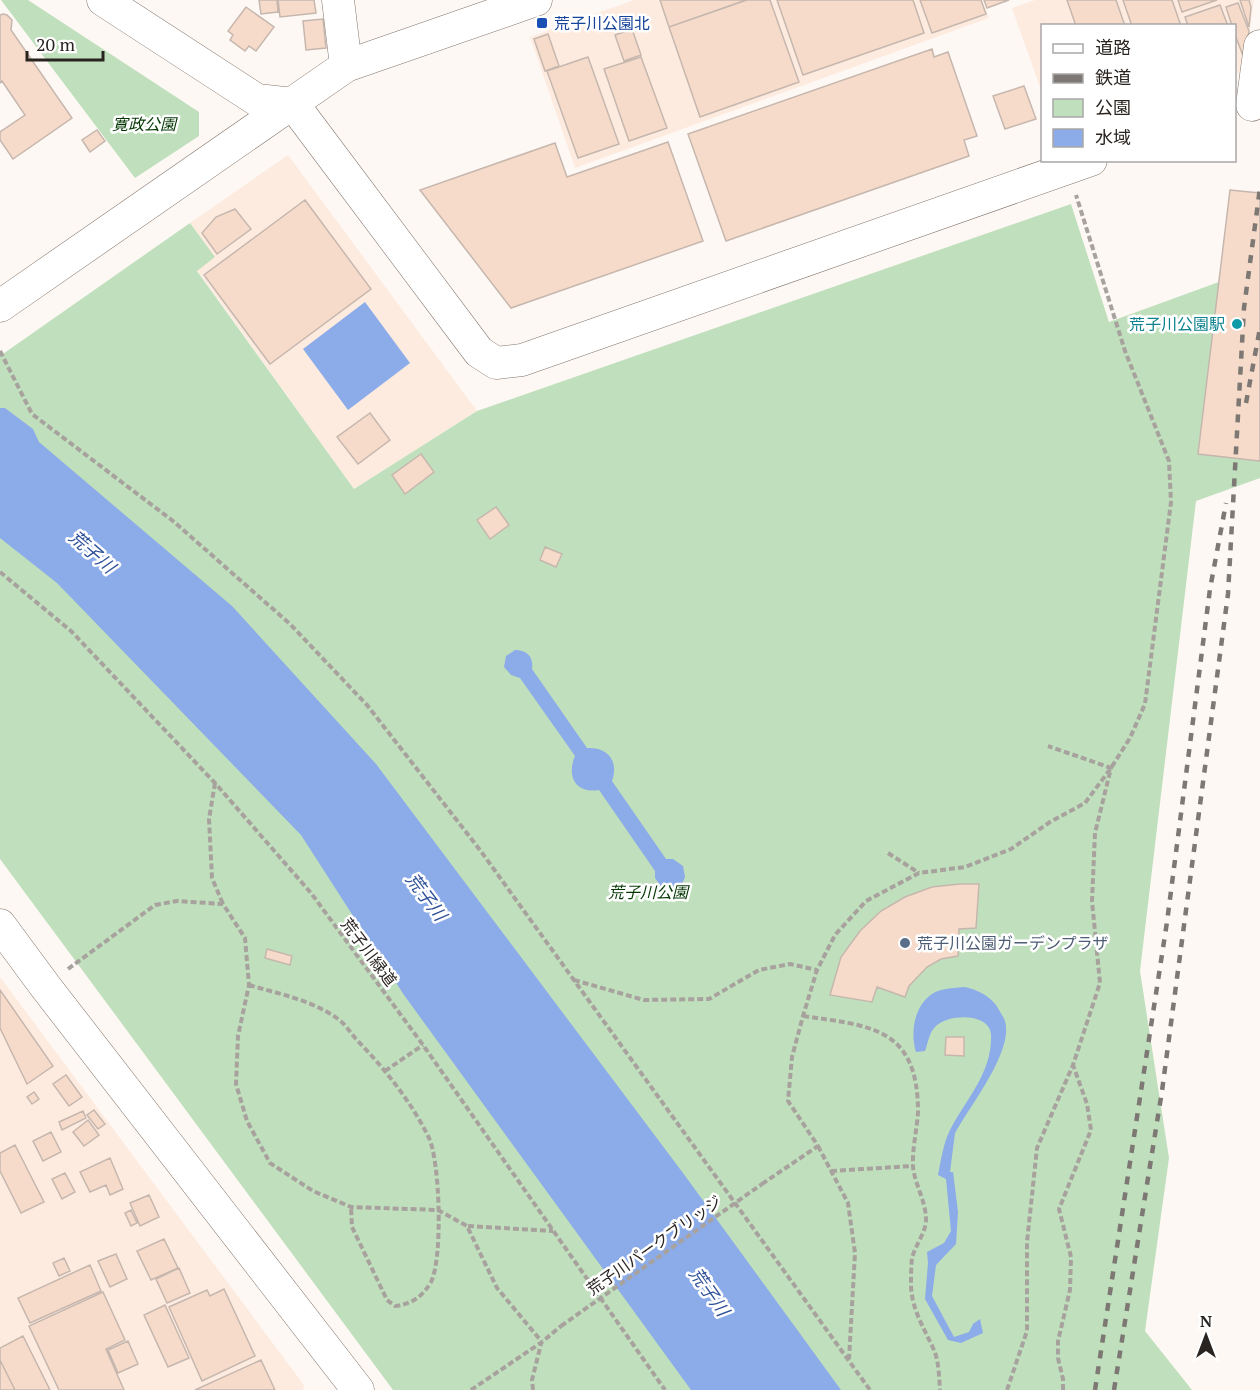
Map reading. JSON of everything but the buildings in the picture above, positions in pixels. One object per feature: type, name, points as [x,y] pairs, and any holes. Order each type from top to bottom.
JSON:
[{"type":"street","points":[[103,0],[257,100],[293,104],[479,352],[496,363],[522,360],[1079,165]]},
{"type":"street","points":[[338,0],[346,66]]},
{"type":"street","points":[[4,300],[346,66],[536,0]]},
{"type":"street","points":[[1249,106],[1260,46]]},
{"type":"street","points":[[0,925],[358,1390]]},
{"type":"path","points":[[849,1360],[855,1253],[848,1203],[818,1146],[788,1101],[792,1057],[817,970],[835,935],[866,901],[919,873],[965,867],[1011,849],[1050,822],[1085,803],[1130,738],[1145,704],[1171,502],[1169,461],[1125,351],[1079,165]]},
{"type":"path","points":[[0,351],[32,414],[173,521],[290,624],[368,705],[480,850],[870,1390]]},
{"type":"path","name":"荒子川緑道","points":[[0,572],[71,631],[215,783],[310,893],[423,1045],[665,1390]]},
{"type":"path","points":[[1048,746],[1111,768]]},
{"type":"path","points":[[1007,1390],[1027,1331],[1027,1242],[1037,1148],[1073,1065],[1100,983],[1092,901],[1095,833],[1111,768]]},
{"type":"path","points":[[215,783],[209,819],[213,879],[223,904],[245,938],[249,985],[238,1036],[236,1084],[247,1121],[270,1164],[313,1191],[351,1207],[438,1210],[467,1226],[554,1232]]},
{"type":"path","points":[[888,853],[919,873]]},
{"type":"path","points":[[45,986],[155,905],[177,901],[223,904]]},
{"type":"path","points":[[574,980],[644,1000],[688,1000],[708,999],[759,970],[790,964],[817,970]]},
{"type":"path","points":[[249,985],[309,1003],[339,1020],[385,1071],[414,1111],[430,1140],[435,1159],[438,1210],[437,1256],[431,1281],[409,1304],[395,1306],[387,1300],[352,1227],[351,1207]]},
{"type":"path","points":[[803,1016],[861,1024],[883,1033],[901,1048],[911,1064],[917,1084],[918,1113],[914,1166],[927,1222],[912,1258],[912,1301],[920,1324],[935,1351],[940,1390]]},
{"type":"path","points":[[385,1071],[423,1045]]},
{"type":"path","points":[[1063,1390],[1058,1341],[1070,1290],[1071,1257],[1059,1209],[1091,1130],[1087,1104],[1073,1065]]},
{"type":"path","name":"荒子川パークブリッジ","points":[[471,1390],[818,1146]]},
{"type":"path","points":[[831,1171],[914,1166]]},
{"type":"path","points":[[467,1226],[497,1288],[542,1342],[532,1380],[533,1390]]},
{"type":"shaded area","points":[[634,0],[982,0],[989,18],[575,168],[530,37]]},
{"type":"shaded area","points":[[1035,0],[1254,0],[1244,71],[1236,74],[1236,24],[1041,24],[1041,90],[1012,8]]},
{"type":"shaded area","points":[[288,155],[477,411],[354,489],[197,270],[214,257],[190,223]]},
{"type":"shaded area","points":[[0,977],[304,1385],[303,1390],[0,1390]]},
{"type":"green space","name":"寛政公園","points":[[1,0],[28,0],[199,112],[199,136],[135,178]]},
{"type":"green space","name":"荒子川公園","points":[[1071,204],[1109,322],[1260,267],[1260,478],[1196,501],[1140,971],[1169,1158],[1145,1331],[1192,1390],[393,1390],[0,859],[0,356],[190,223],[215,257],[197,271],[354,489],[477,411]]},
{"type":"water","points":[[365,302],[410,363],[348,410],[303,349]]},
{"type":"water","name":"荒子川","points":[[0,408],[5,408],[33,429],[39,442],[232,606],[376,764],[683,1173],[841,1390],[691,1390],[404,995],[301,835],[57,583],[0,538]]},
{"type":"water","points":[[515,650],[529,655],[532,669],[587,748],[601,750],[610,757],[614,767],[612,781],[666,859],[673,859],[683,866],[685,877],[679,887],[670,890],[662,888],[655,878],[655,871],[599,790],[584,789],[575,782],[572,771],[575,756],[520,678],[511,675],[504,667],[506,656]]},
{"type":"water","points":[[965,987],[982,993],[993,1001],[1005,1021],[1006,1033],[997,1063],[955,1133],[950,1172],[953,1172],[958,1212],[956,1244],[936,1265],[932,1296],[954,1337],[969,1332],[973,1324],[980,1319],[983,1333],[961,1343],[948,1340],[925,1299],[927,1252],[944,1243],[951,1231],[946,1179],[938,1175],[941,1158],[950,1130],[977,1085],[988,1061],[991,1034],[989,1027],[983,1022],[958,1017],[941,1022],[934,1028],[925,1051],[916,1052],[913,1037],[917,1013],[926,999],[939,991]]},
{"type":"railway","points":[[1114,1390],[1162,1091],[1228,594],[1244,308],[1260,188]]},
{"type":"railway","points":[[1246,403],[1260,328]]},
{"type":"railway","points":[[1095,1390],[1167,922],[1210,589],[1226,503]]},
{"type":"place","name":"荒子川公園北","points":[[542,23]]},
{"type":"place","name":"荒子川公園駅","points":[[1237,324]]},
{"type":"place","name":"荒子川公園ガーデンプラザ","points":[[905,943]]}]
